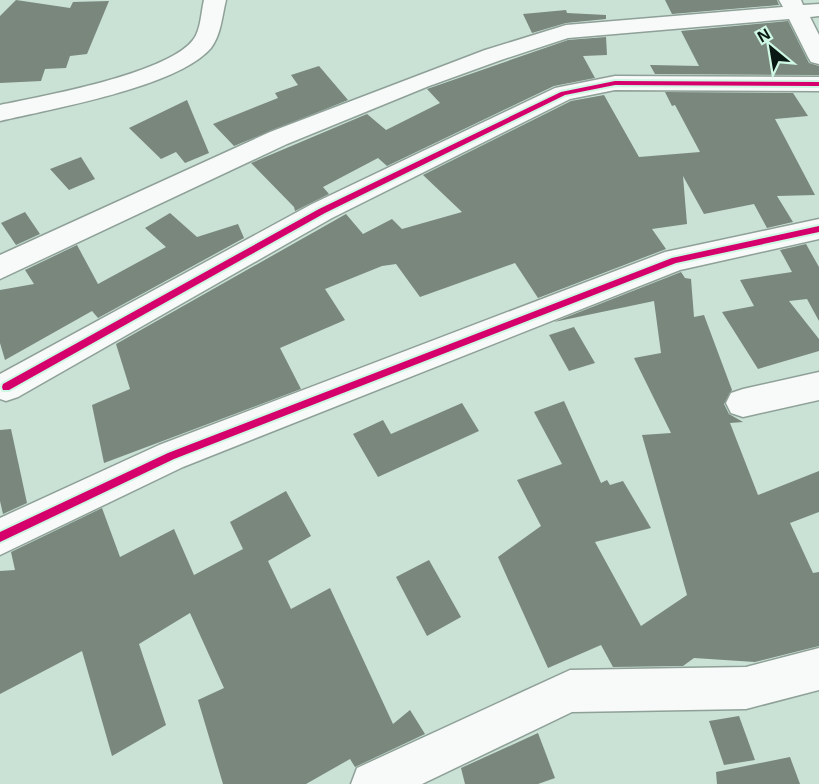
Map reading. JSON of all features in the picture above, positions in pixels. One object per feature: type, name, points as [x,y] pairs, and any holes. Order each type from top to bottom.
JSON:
[{"type":"street","points":[[0,113],[131,79],[174,65],[203,44],[215,0]]},
{"type":"street","points":[[0,268],[189,176],[347,109],[566,32],[801,7],[819,57]]},
{"type":"street","points":[[6,387],[322,211],[563,93],[615,83],[819,84]]},
{"type":"street","points":[[0,537],[171,456],[675,260],[819,229]]},
{"type":"street","points":[[743,403],[819,386]]},
{"type":"street","points":[[373,784],[570,691],[746,688],[819,669]]},
{"type":"building","points":[[16,0],[70,8],[73,2],[109,1],[87,54],[70,56],[66,68],[45,69],[41,81],[0,83],[0,16]]},
{"type":"building","points":[[665,0],[777,0],[779,5],[672,14]]},
{"type":"building","points":[[566,10],[567,13],[606,15],[606,19],[566,23],[532,33],[523,14]]},
{"type":"building","points":[[788,21],[809,63],[819,66],[819,75],[655,74],[650,65],[699,66],[681,31]]},
{"type":"building","points":[[606,37],[607,55],[583,56],[595,78],[554,86],[387,166],[378,158],[323,187],[329,194],[295,211],[294,207],[251,163],[367,114],[386,130],[440,103],[427,89],[568,40]]},
{"type":"building","points":[[319,66],[348,100],[234,146],[213,124],[278,98],[275,93],[298,85],[291,75]]},
{"type":"building","points":[[665,92],[793,93],[808,116],[775,119],[815,195],[777,196],[793,222],[767,228],[754,204],[704,214],[683,176],[687,224],[652,229],[666,249],[538,298],[515,263],[420,297],[396,264],[382,266],[325,289],[345,320],[280,348],[301,389],[104,463],[92,405],[130,389],[116,344],[346,214],[363,234],[392,219],[402,229],[462,212],[423,175],[571,101],[604,95],[639,157],[700,152],[675,105],[672,106]]},
{"type":"building","points":[[187,100],[209,153],[185,163],[176,152],[161,159],[129,128]]},
{"type":"building","points":[[81,157],[95,179],[69,190],[50,169]]},
{"type":"building","points":[[25,212],[40,234],[16,245],[1,223]]},
{"type":"building","points":[[170,213],[197,237],[238,224],[244,238],[98,318],[92,311],[5,360],[0,343],[0,290],[34,284],[25,270],[77,245],[98,284],[166,247],[145,228]]},
{"type":"building","points":[[806,244],[819,267],[819,321],[807,299],[789,301],[819,339],[819,351],[758,369],[722,312],[754,306],[740,280],[792,272],[780,250]]},
{"type":"building","points":[[681,272],[685,278],[691,279],[694,317],[704,315],[732,390],[724,404],[729,414],[743,422],[730,423],[758,495],[819,471],[819,512],[790,523],[813,573],[819,572],[819,646],[755,662],[694,658],[683,666],[613,667],[601,645],[548,668],[498,557],[541,526],[517,480],[562,464],[534,412],[564,401],[601,483],[607,480],[610,485],[623,481],[651,528],[595,542],[641,626],[687,595],[642,435],[671,433],[634,358],[661,353],[654,301],[554,322]]},
{"type":"building","points":[[574,327],[595,363],[569,371],[549,335]]},
{"type":"building","points":[[462,403],[479,431],[378,477],[353,434],[383,420],[391,434]]},
{"type":"building","points":[[11,429],[27,503],[3,514],[0,501],[0,430]]},
{"type":"building","points":[[286,491],[311,536],[268,561],[291,609],[330,588],[393,724],[410,710],[425,734],[355,767],[350,759],[306,784],[223,784],[198,700],[224,688],[190,613],[139,644],[166,725],[112,756],[82,651],[0,694],[0,571],[15,570],[11,552],[102,508],[120,557],[174,529],[194,575],[243,549],[230,522]]},
{"type":"building","points":[[429,560],[461,617],[427,636],[396,577]]},
{"type":"building","points":[[739,716],[755,760],[724,765],[709,721]]},
{"type":"building","points":[[538,733],[555,778],[538,784],[465,784],[461,768]]},
{"type":"building","points":[[790,757],[800,784],[717,784],[716,772]]},
{"type":"cycle path","points":[[6,387],[322,211],[563,93],[615,83],[819,84]]},
{"type":"cycle path","points":[[0,537],[171,456],[675,260],[819,229]]}]
